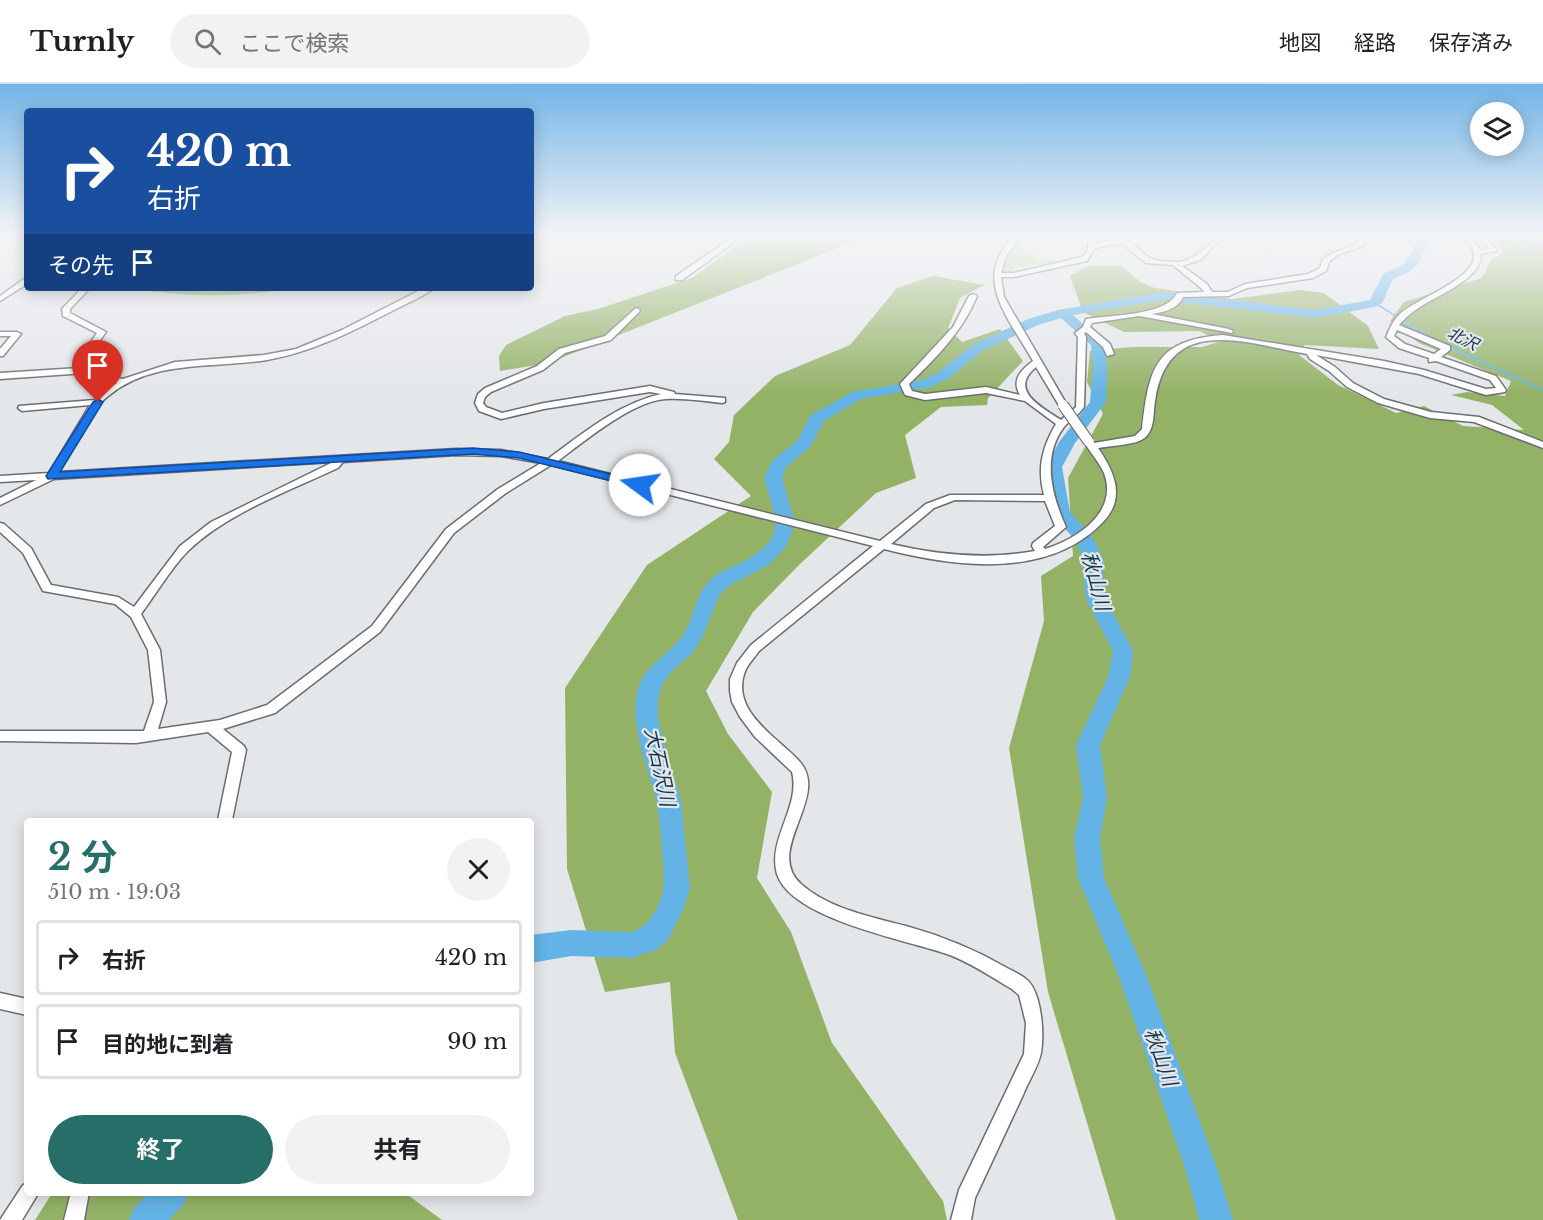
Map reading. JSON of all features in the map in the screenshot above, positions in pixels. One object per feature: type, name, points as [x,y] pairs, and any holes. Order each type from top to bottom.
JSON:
[{"type":"street","points":[[0,298],[16,288]]},
{"type":"street","points":[[0,479],[473,451],[519,455],[883,545],[966,560],[997,560],[1042,553],[1069,543],[1096,526],[1107,510],[1112,496],[1111,478],[1104,463],[1036,363],[1000,297],[998,288]]},
{"type":"street","points":[[1205,288],[1210,296]]},
{"type":"street","points":[[1042,553],[1037,546],[1061,527],[1048,498],[1044,479],[1046,458],[1052,439],[1062,424],[1080,407],[1082,337],[1083,330],[1089,321],[1163,310],[1179,298],[1229,294],[1241,288]]},
{"type":"street","points":[[1090,444],[1138,438],[1147,430],[1150,396],[1156,375],[1171,352],[1181,344],[1206,337],[1238,339],[1421,372],[1486,392],[1502,390],[1493,378],[1395,341],[1390,336],[1398,322],[1418,303],[1447,288]]},
{"type":"street","points":[[83,291],[66,309],[66,314],[102,332],[82,360],[82,367],[86,370]]},
{"type":"street","points":[[0,502],[52,476],[98,402],[124,382],[144,373],[175,365],[264,358],[298,351],[345,332],[424,291]]},
{"type":"street","points":[[974,296],[963,321],[927,359],[920,370],[904,384],[906,390],[925,397],[986,390],[1026,399],[1062,424]]},
{"type":"street","points":[[636,310],[608,338],[562,351],[540,368],[488,390],[481,396],[479,403],[482,409],[501,416],[544,406],[650,389],[678,397]]},
{"type":"street","points":[[1139,314],[1227,330],[1238,339]]},
{"type":"street","points":[[1398,322],[1447,348],[1421,372]]},
{"type":"street","points":[[1083,330],[1107,346],[1110,354]]},
{"type":"street","points":[[0,334],[17,334],[0,354]]},
{"type":"street","points":[[1310,351],[1314,358],[1332,369],[1350,385],[1381,401],[1430,415],[1476,418],[1543,445]]},
{"type":"street","points":[[1026,399],[1019,386],[1021,376],[1036,363]]},
{"type":"street","points":[[0,376],[86,370],[124,382]]},
{"type":"street","points":[[0,735],[136,738],[209,726],[271,709],[376,629],[450,531],[502,491],[550,462],[604,422],[647,400],[678,397],[722,400]]},
{"type":"street","points":[[22,408],[98,402]]},
{"type":"street","points":[[135,614],[184,549],[215,524],[335,466],[340,459]]},
{"type":"street","points":[[961,1220],[966,1197],[1032,1055],[1034,1023],[1026,991],[1018,983],[951,948],[832,911],[796,890],[786,876],[781,858],[801,788],[798,770],[751,724],[741,711],[737,689],[740,668],[755,648],[930,506],[943,500],[1019,496],[1048,498]]},
{"type":"street","points":[[0,526],[27,551],[47,588],[118,601],[135,614],[154,650],[160,702],[149,736]]},
{"type":"street","points":[[209,726],[239,750],[225,818]]},
{"type":"street","points":[[0,1001],[24,1006]]},
{"type":"street","points":[[10,1220],[27,1196]]},
{"type":"street","points":[[74,1220],[79,1196]]},
{"type":"green space","points":[[662,288],[737,288],[548,363],[500,371],[499,356],[506,345],[565,316],[598,309]]},
{"type":"green space","points":[[897,288],[978,288],[960,298],[948,328],[962,342],[1000,329],[1023,361],[988,398],[987,405],[941,407],[905,435],[916,478],[876,493],[799,565],[753,612],[706,691],[728,734],[772,792],[757,878],[791,932],[832,1043],[943,1201],[947,1220],[738,1220],[675,1053],[670,982],[605,992],[567,869],[565,688],[647,565],[751,496],[714,459],[729,442],[734,415],[775,376],[850,345]]},
{"type":"green space","points":[[1074,288],[1155,288],[1232,299],[1300,290],[1324,293],[1368,326],[1379,349],[1304,345],[1299,355],[1338,385],[1396,413],[1424,406],[1463,426],[1524,430],[1492,405],[1451,395],[1467,392],[1505,396],[1511,381],[1419,343],[1390,321],[1404,302],[1449,288],[1543,288],[1543,1220],[1116,1220],[1048,992],[1009,748],[1044,621],[1041,576],[1073,556],[1068,478],[1103,414],[1087,382],[1090,351],[1132,347],[1202,347],[1221,341],[1199,331],[1124,332],[1083,312]]},
{"type":"green space","points":[[153,291],[272,291],[214,295]]},
{"type":"green space","points":[[50,1196],[409,1196],[442,1220],[35,1220]]},
{"type":"waterway","name":"秋山川","points":[[1064,314],[1163,296],[1315,314],[1375,303],[1382,288]]},
{"type":"waterway","name":"北沢","points":[[1375,303],[1434,340],[1543,390]]},
{"type":"waterway","name":"大石沢川","points":[[534,949],[571,943],[632,945],[646,941],[658,931],[671,907],[677,888],[669,801],[654,753],[647,718],[647,699],[652,682],[664,665],[686,646],[695,633],[710,593],[720,582],[763,559],[778,545],[786,523],[773,478],[778,465],[804,444],[817,418],[857,395],[926,384],[944,375],[977,348],[1033,322],[1064,314]]},
{"type":"waterway","name":"秋山川","points":[[1064,314],[1098,344],[1100,367],[1098,402],[1067,442],[1054,467],[1061,514],[1084,538],[1094,561],[1093,577],[1097,601],[1123,651],[1119,677],[1088,745],[1095,798],[1087,838],[1091,878],[1133,977],[1201,1168],[1216,1220]]},
{"type":"waterway","name":"大石沢川","points":[[146,1220],[168,1196]]},
{"type":"route","points":[[98,402],[92,408],[52,476],[473,451],[519,455],[640,485]]}]
